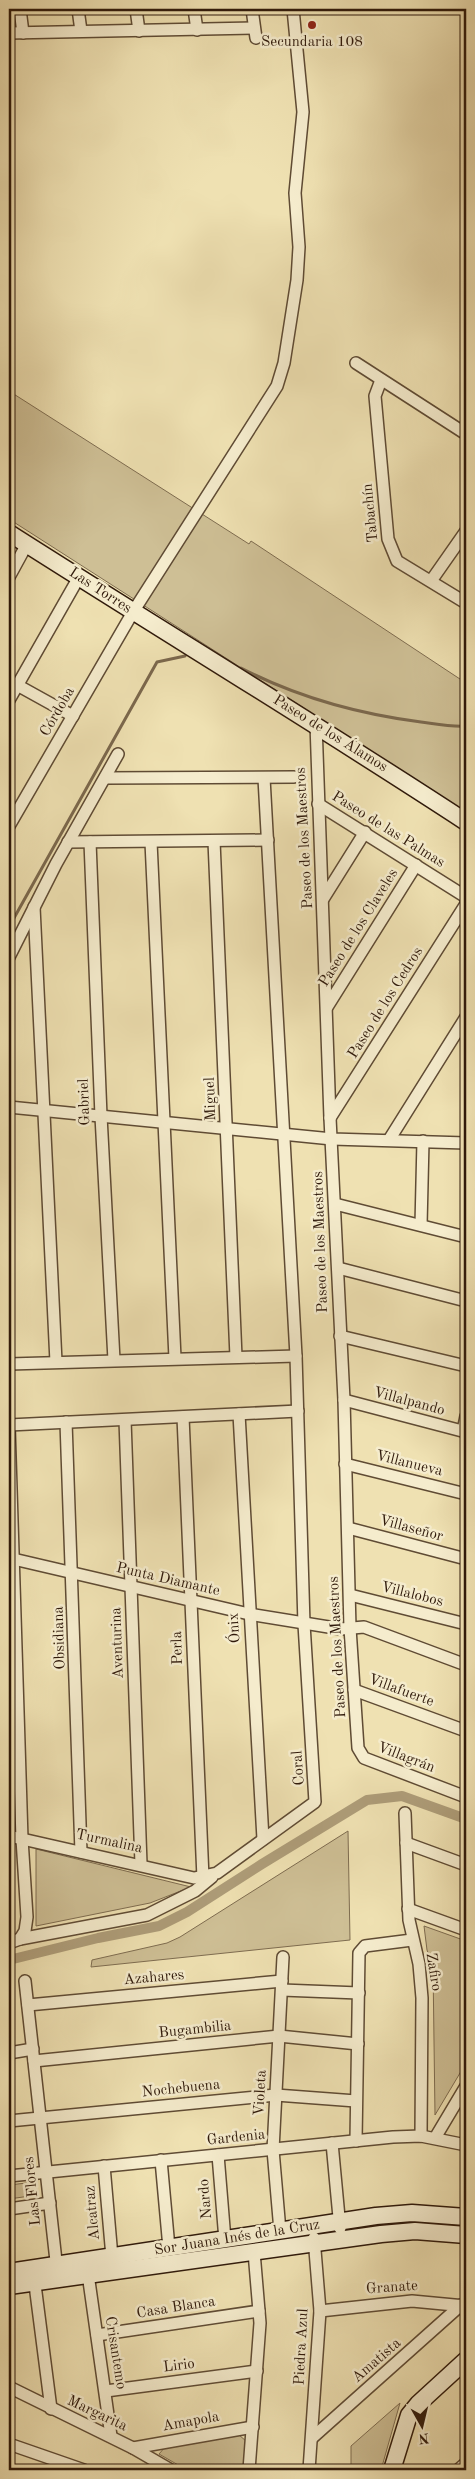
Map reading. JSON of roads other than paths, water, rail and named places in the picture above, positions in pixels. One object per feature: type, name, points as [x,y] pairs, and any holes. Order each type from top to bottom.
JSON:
[{"type":"main road","name":"Las Torres","points":[[9,533],[192,649]]},
{"type":"main road","name":"Paseo de los Álamos","points":[[192,649],[316,724],[466,822]]},
{"type":"main road","name":"Sor Juana Inés de la Cruz","points":[[9,2286],[33,2276],[57,2272],[112,2257],[312,2226],[412,2213],[466,2218]]},
{"type":"main road","name":"Sor Juana Inés de la Cruz","points":[[57,2272],[88,2274],[342,2239],[415,2231],[466,2235]]},
{"type":"main road","name":"Sor Juana Inés de la Cruz","points":[[9,2272],[33,2276]]},
{"type":"main road","points":[[396,2466],[409,2415],[418,2404],[466,2360]]},
{"type":"street","points":[[20,9],[23,33]]},
{"type":"street","points":[[78,9],[81,31]]},
{"type":"street","points":[[136,9],[139,30]]},
{"type":"street","points":[[194,9],[197,30]]},
{"type":"street","points":[[9,33],[139,30],[255,33],[252,9]]},
{"type":"street","name":"Córdoba","points":[[9,826],[133,612],[278,386],[284,363],[297,280],[299,247],[295,194],[303,112],[293,9]]},
{"type":"street","points":[[356,363],[466,434]]},
{"type":"street","name":"Tabachín","points":[[381,380],[376,396],[391,550],[396,561],[466,603]]},
{"type":"street","points":[[431,581],[466,530]]},
{"type":"street","points":[[9,577],[27,544]]},
{"type":"street","points":[[9,700],[79,577]]},
{"type":"street","points":[[17,685],[73,716]]},
{"type":"street","name":"Paseo de los Maestros","points":[[316,724],[330,1118],[344,1400],[350,1628],[358,1748],[364,1758]]},
{"type":"street","points":[[9,957],[68,842],[118,754]]},
{"type":"street","points":[[105,778],[294,777]]},
{"type":"street","points":[[264,778],[296,1356],[304,1624]]},
{"type":"street","name":"Paseo de las Palmas","points":[[318,804],[466,897]]},
{"type":"street","points":[[323,899],[365,832]]},
{"type":"street","points":[[68,842],[268,840]]},
{"type":"street","name":"Miguel","points":[[214,841],[236,1356]]},
{"type":"street","name":"Gabriel","points":[[90,842],[101,1116],[114,1360]]},
{"type":"street","points":[[150,842],[175,1358]]},
{"type":"street","name":"Paseo de los Claveles","points":[[327,1007],[416,865]]},
{"type":"street","name":"Paseo de los Cedros","points":[[330,1118],[466,904]]},
{"type":"street","points":[[34,907],[56,1362]]},
{"type":"street","points":[[389,1140],[466,1017]]},
{"type":"street","points":[[9,1107],[332,1139],[464,1140]]},
{"type":"street","points":[[421,1225],[423,1141]]},
{"type":"street","points":[[335,1204],[466,1237]]},
{"type":"street","points":[[338,1268],[466,1301]]},
{"type":"street","points":[[340,1336],[466,1366]]},
{"type":"street","points":[[9,1364],[236,1356],[296,1356]]},
{"type":"street","name":"Villalpando","points":[[344,1400],[464,1431]]},
{"type":"street","points":[[14,1941],[25,1931],[27,1917],[22,1839],[11,1558],[9,1425],[298,1411]]},
{"type":"street","name":"Ónix","points":[[239,1414],[249,1614],[264,1839]]},
{"type":"street","points":[[464,1431],[466,1416]]},
{"type":"street","name":"Perla","points":[[183,1417],[203,1878]]},
{"type":"street","name":"Aventurina","points":[[125,1420],[140,1864]]},
{"type":"street","name":"Obsidiana","points":[[66,1422],[73,1574],[81,1852]]},
{"type":"street","name":"Villanueva","points":[[345,1464],[466,1494]]},
{"type":"street","name":"Villaseñor","points":[[348,1528],[466,1560]]},
{"type":"street","name":"Punta Diamante","points":[[11,1558],[249,1614],[341,1629],[364,1627],[466,1665]]},
{"type":"street","name":"Villalobos","points":[[350,1595],[466,1624]]},
{"type":"street","name":"Coral","points":[[203,1878],[217,1873],[313,1805],[316,1798],[304,1624]]},
{"type":"street","name":"Villafuerte","points":[[354,1690],[466,1731]]},
{"type":"street","name":"Villagrán","points":[[364,1758],[466,1797]]},
{"type":"street","name":"Zafiro","points":[[405,1813],[408,1909],[412,1940],[419,1964],[422,1998],[421,2136]]},
{"type":"street","name":"Turmalina","points":[[9,1836],[140,1864],[194,1878],[203,1878]]},
{"type":"street","points":[[406,1843],[466,1865]]},
{"type":"street","points":[[14,1941],[147,1915],[195,1891],[217,1873]]},
{"type":"street","points":[[408,1909],[466,1930]]},
{"type":"street","points":[[356,2141],[360,1950],[365,1946],[412,1940]]},
{"type":"street","name":"Violeta","points":[[280,2231],[273,2150],[283,1957]]},
{"type":"street","name":"Las Flores","points":[[25,1981],[57,2272]]},
{"type":"street","name":"Azahares","points":[[28,2005],[282,1985],[359,1993]]},
{"type":"street","name":"Bugambilia","points":[[34,2062],[279,2036],[358,2044]]},
{"type":"street","points":[[9,2053],[33,2049]]},
{"type":"street","points":[[434,2138],[466,2086]]},
{"type":"street","name":"Nochebuena","points":[[9,2121],[276,2095],[356,2101]]},
{"type":"street","name":"Gardenia","points":[[9,2176],[332,2143],[421,2136],[466,2145]]},
{"type":"street","points":[[332,2143],[342,2239]]},
{"type":"street","name":"Nardo","points":[[218,2155],[225,2240]]},
{"type":"street","points":[[161,2160],[169,2248]]},
{"type":"street","name":"Alcatraz","points":[[104,2166],[112,2257]]},
{"type":"street","points":[[9,2209],[50,2203]]},
{"type":"street","name":"Piedra Azul","points":[[309,2470],[320,2311],[312,2226]]},
{"type":"street","points":[[249,2470],[259,2311],[254,2252]]},
{"type":"street","name":"Crisantemo","points":[[88,2274],[111,2436]]},
{"type":"street","points":[[33,2276],[51,2409]]},
{"type":"street","name":"Granate","points":[[320,2311],[412,2301],[464,2306]]},
{"type":"street","name":"Amatista","points":[[312,2438],[464,2306]]},
{"type":"street","name":"Casa Blanca","points":[[97,2335],[259,2311]]},
{"type":"street","name":"Lirio","points":[[106,2391],[256,2371]]},
{"type":"street","name":"Margarita","points":[[9,2387],[51,2409],[111,2436],[171,2470]]},
{"type":"street","name":"Amapola","points":[[134,2448],[253,2427]]},
{"type":"street","points":[[9,2444],[84,2470]]},
{"type":"street","points":[[458,2470],[466,2463]]},
{"type":"waterway","points":[[9,927],[157,662],[185,656]]},
{"type":"waterway","points":[[241,668],[284,688],[352,709],[398,719],[466,726]]},
{"type":"waterway","points":[[9,1960],[98,1938],[159,1926],[187,1912],[367,1800],[402,1796],[466,1819]]},
{"type":"place","name":"Secundaria 108","points":[[312,25]]}]
